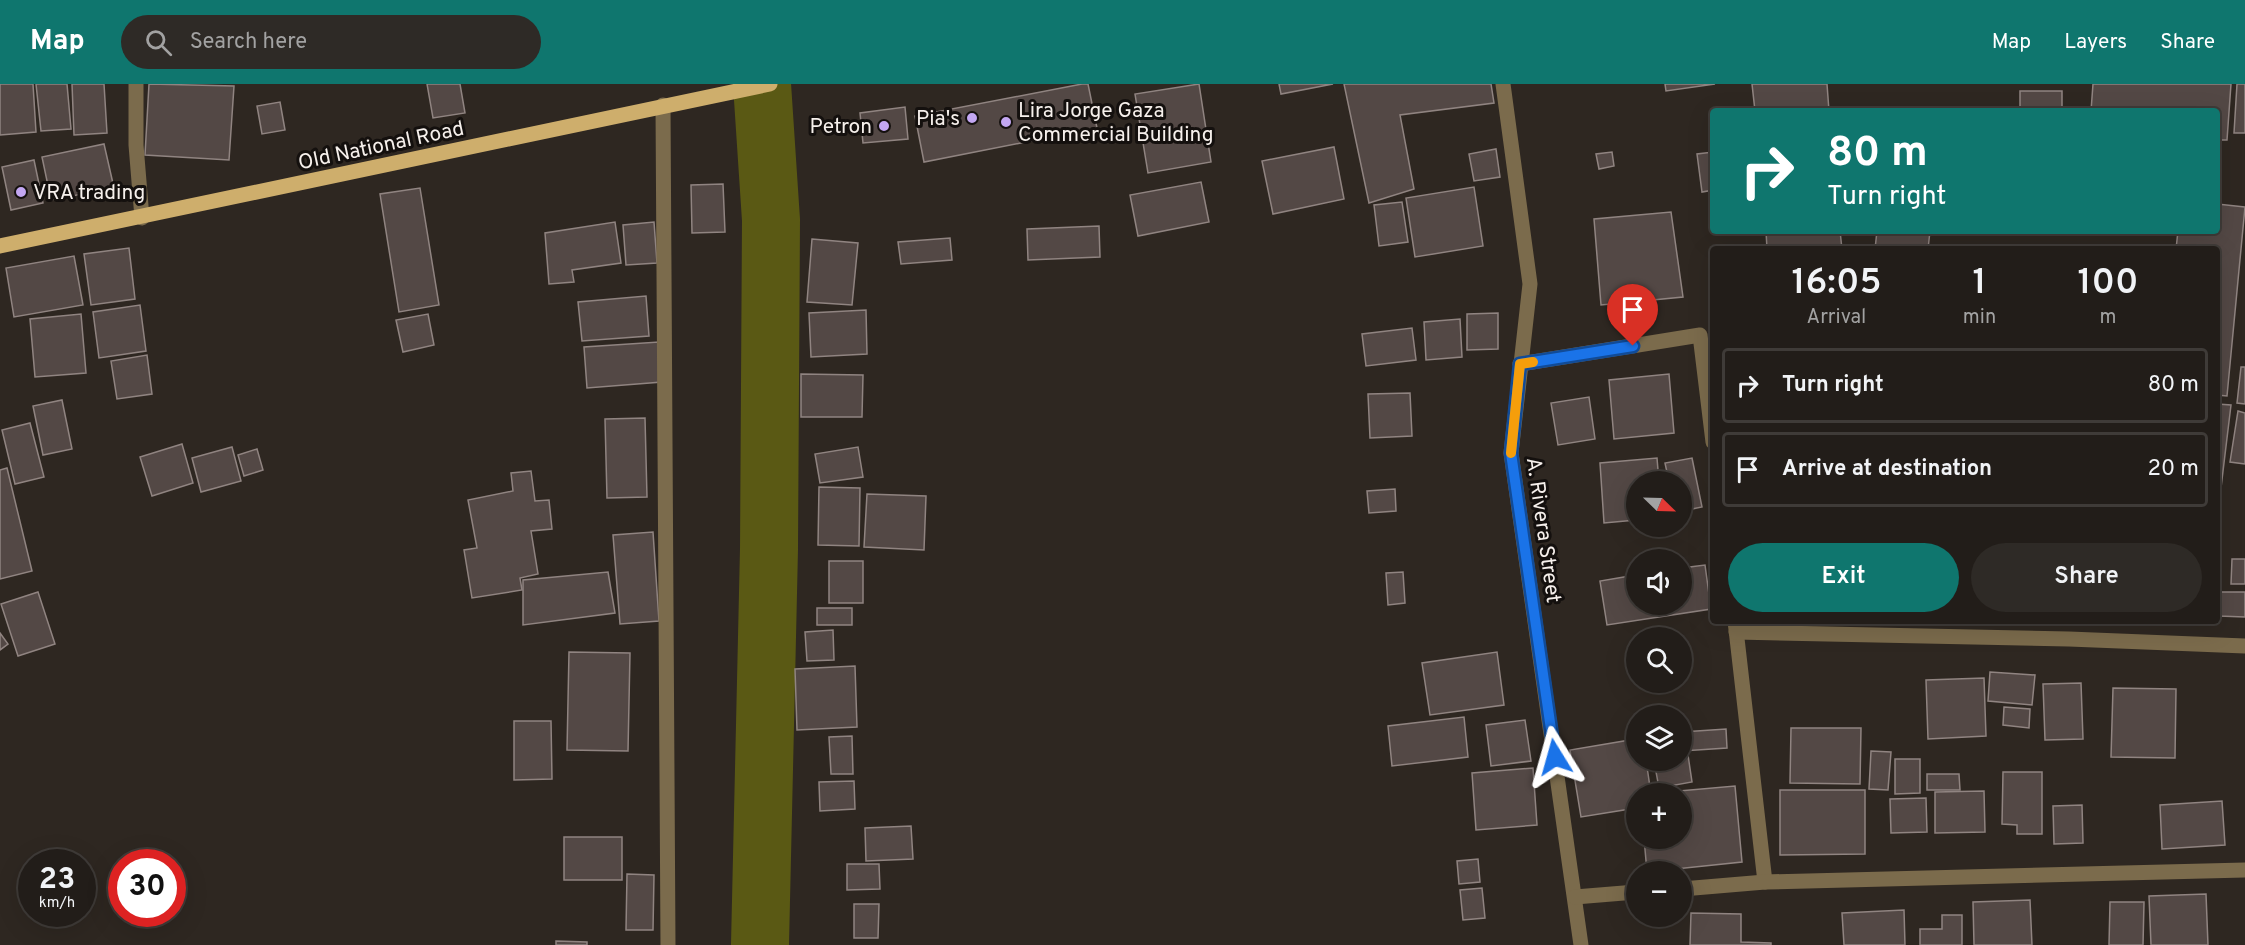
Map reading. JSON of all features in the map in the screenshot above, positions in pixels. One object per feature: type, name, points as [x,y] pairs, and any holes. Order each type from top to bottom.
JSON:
[{"type":"main road","name":"Old National Road","points":[[0,246],[770,84]]},
{"type":"street","points":[[136,84],[136,145],[141,218]]},
{"type":"street","name":"A. Rivera Street","points":[[1503,84],[1530,284],[1511,453],[1581,945]]},
{"type":"street","points":[[663,105],[668,945]]},
{"type":"street","points":[[1520,364],[1700,335],[1710,417]]},
{"type":"street","points":[[1765,882],[1735,626],[2245,646]]},
{"type":"street","points":[[1692,888],[1765,882],[2245,870]]},
{"type":"street","points":[[1575,897],[1626,893]]},
{"type":"building","points":[[0,84],[33,84],[36,132],[0,135]]},
{"type":"building","points":[[36,84],[67,84],[71,129],[41,131]]},
{"type":"building","points":[[72,84],[104,84],[107,133],[74,135]]},
{"type":"building","points":[[149,84],[234,86],[229,160],[145,155]]},
{"type":"building","points":[[427,84],[460,84],[465,113],[433,118]]},
{"type":"building","name":"Lira Jorge Gaza Commercial Building","points":[[1088,84],[1097,128],[924,162],[915,116]]},
{"type":"building","points":[[1199,84],[1211,162],[1148,173],[1135,94]]},
{"type":"building","points":[[1279,84],[1333,84],[1281,94]]},
{"type":"building","points":[[1344,84],[1491,84],[1494,103],[1400,115],[1414,189],[1369,203]]},
{"type":"building","points":[[1665,84],[1715,84],[1666,91]]},
{"type":"building","points":[[1752,84],[1827,84],[1829,108],[1755,108]]},
{"type":"building","points":[[2093,84],[2231,84],[2227,140],[2220,140],[2220,108],[2091,108]]},
{"type":"building","points":[[2237,84],[2245,84],[2245,133],[2234,133]]},
{"type":"building","points":[[2020,91],[2062,91],[2062,108],[2020,108]]},
{"type":"building","points":[[280,102],[285,130],[262,134],[257,106]]},
{"type":"building","name":"Petron","points":[[905,107],[908,139],[863,143],[860,113]]},
{"type":"building","points":[[104,144],[114,188],[51,200],[42,157]]},
{"type":"building","points":[[1334,147],[1344,199],[1273,214],[1262,161]]},
{"type":"building","points":[[1496,149],[1500,177],[1474,181],[1469,154]]},
{"type":"building","points":[[1612,152],[1614,166],[1599,169],[1596,154]]},
{"type":"building","points":[[1710,152],[1710,191],[1702,192],[1697,154]]},
{"type":"building","points":[[34,160],[43,203],[11,210],[2,167]]},
{"type":"building","points":[[1201,182],[1209,222],[1138,236],[1130,195]]},
{"type":"building","points":[[723,184],[725,232],[692,233],[691,185]]},
{"type":"building","points":[[1474,187],[1483,246],[1415,257],[1406,198]]},
{"type":"building","points":[[420,188],[439,305],[399,312],[380,194]]},
{"type":"building","points":[[1402,202],[1408,242],[1379,246],[1374,205]]},
{"type":"building","points":[[2220,204],[2245,207],[2227,396],[2220,395],[2220,246],[2176,246],[2178,234],[2220,234]]},
{"type":"building","points":[[1671,212],[1683,297],[1601,305],[1594,219]]},
{"type":"building","points":[[615,222],[621,263],[572,270],[574,282],[549,284],[545,233]]},
{"type":"building","points":[[654,222],[657,263],[626,265],[623,225]]},
{"type":"building","points":[[1099,226],[1100,257],[1028,260],[1027,229]]},
{"type":"building","points":[[1766,234],[1840,234],[1842,246],[1767,246]]},
{"type":"building","points":[[1877,234],[1930,234],[1928,246],[1875,246]]},
{"type":"building","points":[[950,238],[952,260],[901,264],[898,242]]},
{"type":"building","points":[[812,239],[858,243],[852,305],[807,302]]},
{"type":"building","points":[[129,248],[135,299],[91,305],[84,254]]},
{"type":"building","points":[[74,256],[83,305],[14,317],[6,268]]},
{"type":"building","points":[[646,296],[649,336],[582,341],[578,302]]},
{"type":"building","points":[[140,305],[146,351],[99,358],[93,312]]},
{"type":"building","points":[[866,310],[867,354],[811,357],[809,313]]},
{"type":"building","points":[[1498,313],[1498,349],[1467,350],[1467,314]]},
{"type":"building","points":[[81,314],[86,373],[35,377],[30,319]]},
{"type":"building","points":[[428,314],[434,345],[403,352],[396,320]]},
{"type":"building","points":[[1460,319],[1462,357],[1426,360],[1424,322]]},
{"type":"building","points":[[1412,328],[1416,360],[1366,366],[1362,334]]},
{"type":"building","points":[[659,342],[662,382],[587,388],[584,347]]},
{"type":"building","points":[[147,355],[152,394],[117,399],[111,361]]},
{"type":"building","points":[[2241,367],[2245,367],[2245,404],[2237,403]]},
{"type":"building","points":[[801,374],[863,375],[862,417],[801,417]]},
{"type":"building","points":[[1669,374],[1674,433],[1614,439],[1609,380]]},
{"type":"building","points":[[1410,393],[1412,436],[1370,438],[1368,394]]},
{"type":"building","points":[[1589,397],[1595,439],[1558,445],[1551,403]]},
{"type":"building","points":[[62,400],[72,449],[43,455],[33,406]]},
{"type":"building","points":[[2220,404],[2231,405],[2220,496]]},
{"type":"building","points":[[2238,411],[2245,413],[2245,464],[2230,462]]},
{"type":"building","points":[[645,418],[647,497],[607,498],[605,419]]},
{"type":"building","points":[[30,423],[44,477],[15,484],[2,430]]},
{"type":"building","points":[[182,444],[193,483],[152,496],[140,457]]},
{"type":"building","points":[[232,447],[241,481],[201,492],[192,458]]},
{"type":"building","points":[[858,447],[863,477],[820,483],[815,454]]},
{"type":"building","points":[[257,449],[263,470],[244,476],[238,455]]},
{"type":"building","points":[[1657,458],[1658,471],[1626,471],[1626,521],[1604,523],[1600,463]]},
{"type":"building","points":[[1692,458],[1702,507],[1692,509],[1692,471],[1667,471],[1665,463]]},
{"type":"building","points":[[7,468],[32,571],[0,579],[0,470]]},
{"type":"building","points":[[531,471],[535,501],[549,500],[552,529],[531,531],[538,574],[520,578],[522,590],[472,598],[464,550],[477,548],[468,500],[513,491],[511,473]]},
{"type":"building","points":[[819,487],[860,488],[859,546],[818,545]]},
{"type":"building","points":[[1395,489],[1396,511],[1369,513],[1367,491]]},
{"type":"building","points":[[867,494],[926,496],[924,550],[864,547]]},
{"type":"building","points":[[653,532],[659,621],[620,624],[613,535]]},
{"type":"building","points":[[2232,559],[2245,559],[2245,584],[2231,584]]},
{"type":"building","points":[[829,561],[863,561],[863,603],[829,603]]},
{"type":"building","points":[[1705,565],[1710,609],[1692,612],[1692,567]]},
{"type":"building","points":[[608,572],[615,613],[523,625],[523,580]]},
{"type":"building","points":[[1403,572],[1405,603],[1388,605],[1386,573]]},
{"type":"building","points":[[1626,577],[1626,615],[1672,615],[1607,625],[1600,581]]},
{"type":"building","points":[[38,592],[55,644],[18,656],[1,604]]},
{"type":"building","points":[[2220,592],[2245,592],[2245,617],[2220,616]]},
{"type":"building","points":[[817,608],[852,608],[852,625],[817,625]]},
{"type":"building","points":[[833,630],[834,660],[807,661],[805,632]]},
{"type":"building","points":[[0,633],[8,644],[0,650]]},
{"type":"building","points":[[569,652],[630,653],[628,751],[567,750]]},
{"type":"building","points":[[1497,652],[1504,705],[1430,715],[1422,663]]},
{"type":"building","points":[[855,666],[857,727],[797,730],[795,669]]},
{"type":"building","points":[[1990,672],[2035,675],[2032,705],[1988,701]]},
{"type":"building","points":[[1984,678],[1986,736],[1928,739],[1926,680]]},
{"type":"building","points":[[2081,683],[2083,739],[2045,740],[2043,684]]},
{"type":"building","points":[[2113,688],[2176,689],[2175,758],[2111,757]]},
{"type":"building","points":[[2004,707],[2030,709],[2029,728],[2003,725]]},
{"type":"building","points":[[1464,717],[1468,757],[1392,766],[1388,726]]},
{"type":"building","points":[[1525,720],[1531,761],[1491,766],[1486,725]]},
{"type":"building","points":[[514,721],[551,721],[552,779],[514,780]]},
{"type":"building","points":[[1791,728],[1861,728],[1860,784],[1790,783]]},
{"type":"building","points":[[1726,729],[1727,748],[1692,750],[1692,731]]},
{"type":"building","points":[[852,736],[853,774],[831,774],[829,737]]},
{"type":"building","points":[[1626,741],[1626,771],[1648,771],[1649,783],[1626,783],[1626,810],[1581,817],[1570,750]]},
{"type":"building","points":[[1871,751],[1891,752],[1888,790],[1869,789]]},
{"type":"building","points":[[1895,759],[1920,759],[1920,793],[1895,794]]},
{"type":"building","points":[[1533,768],[1537,825],[1476,830],[1472,773]]},
{"type":"building","points":[[1656,771],[1690,771],[1692,782],[1658,783]]},
{"type":"building","points":[[2003,772],[2042,772],[2042,834],[2017,834],[2017,825],[2002,824]]},
{"type":"building","points":[[1927,774],[1959,774],[1960,790],[1927,790]]},
{"type":"building","points":[[854,781],[855,809],[820,811],[819,782]]},
{"type":"building","points":[[1735,786],[1742,862],[1692,867],[1692,861],[1646,861],[1645,849],[1692,849],[1692,790]]},
{"type":"building","points":[[1780,790],[1865,790],[1865,854],[1780,855]]},
{"type":"building","points":[[1984,791],[1985,832],[1935,833],[1935,792]]},
{"type":"building","points":[[1926,798],[1927,832],[1891,833],[1890,799]]},
{"type":"building","points":[[2222,801],[2225,845],[2162,849],[2160,805]]},
{"type":"building","points":[[2082,805],[2083,843],[2054,844],[2053,806]]},
{"type":"building","points":[[911,826],[913,859],[866,861],[865,828]]},
{"type":"building","points":[[564,837],[622,837],[622,880],[564,880]]},
{"type":"building","points":[[1478,859],[1480,882],[1459,884],[1457,861]]},
{"type":"building","points":[[847,864],[879,864],[880,889],[847,890]]},
{"type":"building","points":[[627,874],[654,875],[653,930],[626,930]]},
{"type":"building","points":[[1482,888],[1485,918],[1463,920],[1460,890]]},
{"type":"building","points":[[2206,894],[2208,945],[2151,945],[2149,896]]},
{"type":"building","points":[[2030,900],[2032,945],[1974,945],[1973,902]]},
{"type":"building","points":[[2110,902],[2144,902],[2143,945],[2109,945]]},
{"type":"building","points":[[854,904],[879,904],[878,938],[854,938]]},
{"type":"building","points":[[1904,910],[1905,945],[1844,945],[1842,913]]},
{"type":"building","points":[[1692,913],[1741,914],[1741,942],[1771,943],[1771,945],[1690,945]]},
{"type":"building","points":[[1942,915],[1962,915],[1962,945],[1920,945],[1920,929],[1942,929]]},
{"type":"building","points":[[556,941],[587,942],[587,945],[556,945]]},
{"type":"waterway","points":[[760,945],[769,549],[771,220],[762,84]]},
{"type":"slow traffic","points":[[1511,453],[1520,364],[1533,362]]},
{"type":"place","name":"Pia's","points":[[972,118]]},
{"type":"place","name":"Lira Jorge Gaza Commercial Building","points":[[1006,122]]},
{"type":"place","name":"Petron","points":[[884,126]]},
{"type":"place","name":"VRA trading","points":[[21,192]]},
{"type":"route","points":[[1555,757],[1511,453],[1520,364],[1633,346]]}]
